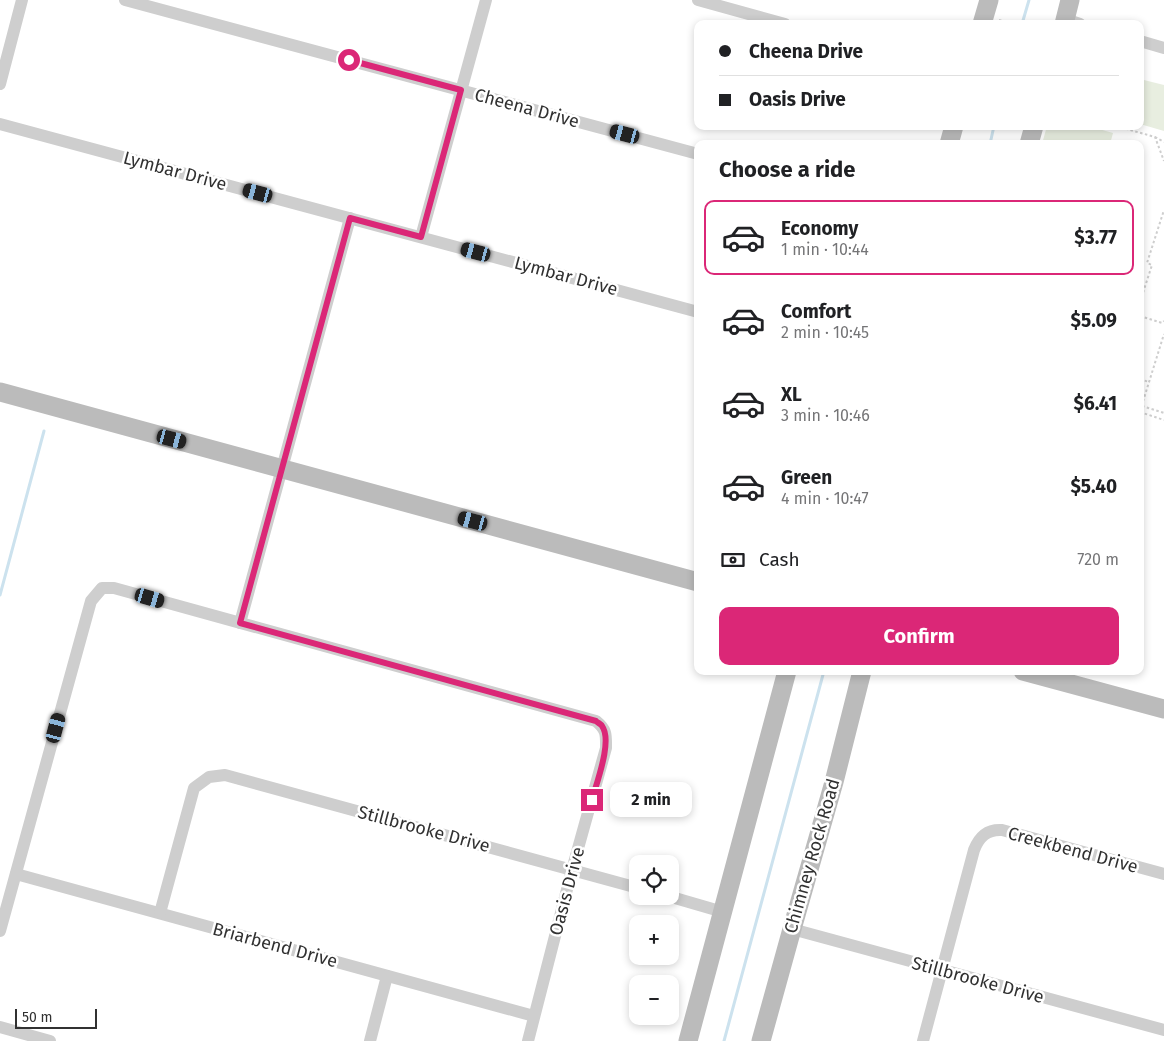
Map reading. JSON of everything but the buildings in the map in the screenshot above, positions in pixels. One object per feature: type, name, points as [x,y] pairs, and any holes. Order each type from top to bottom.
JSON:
[{"type":"main road","points":[[983,20],[989,0]]},
{"type":"main road","points":[[1070,0],[1070,20]]},
{"type":"main road","points":[[0,392],[694,581]]},
{"type":"main road","points":[[688,1041],[786,675]]},
{"type":"main road","name":"Chimney Rock Road","points":[[762,1041],[834,782],[861,675]]},
{"type":"main road","points":[[1038,675],[1164,709]]},
{"type":"street","points":[[0,84],[22,0]]},
{"type":"street","name":"Cheena Drive","points":[[125,0],[694,153]]},
{"type":"street","points":[[421,237],[486,0]]},
{"type":"street","points":[[698,0],[770,20]]},
{"type":"street","points":[[1144,42],[1164,48]]},
{"type":"street","name":"Lymbar Drive","points":[[0,124],[694,311]]},
{"type":"street","points":[[0,931],[91,601],[102,588],[114,588],[240,623],[350,218]]},
{"type":"street","name":"Oasis Drive","points":[[240,623],[596,721],[603,726],[606,736],[606,748],[528,1041]]},
{"type":"street","name":"Stillbrooke Drive","points":[[160,913],[194,788],[209,777],[225,775],[629,886]]},
{"type":"street","name":"Creekbend Drive","points":[[942,971],[974,850],[982,836],[995,830],[1002,830],[1164,874]]},
{"type":"street","name":"Briarbend Drive","points":[[16,874],[534,1016]]},
{"type":"street","points":[[679,899],[723,912]]},
{"type":"street","name":"Stillbrooke Drive","points":[[792,930],[1164,1030]]},
{"type":"street","points":[[923,1041],[942,971]]},
{"type":"street","points":[[370,1041],[387,976]]},
{"type":"street","points":[[0,1027],[50,1041]]},
{"type":"path","points":[[1130,130],[1155,137],[1164,142]]},
{"type":"path","points":[[1155,137],[1164,161]]},
{"type":"path","points":[[1144,290],[1152,265],[1147,263],[1164,210]]},
{"type":"path","points":[[1144,317],[1162,323],[1164,321]]},
{"type":"path","points":[[1144,399],[1164,334]]},
{"type":"path","points":[[1144,380],[1149,382]]},
{"type":"path","points":[[1144,407],[1164,412]]},
{"type":"path","points":[[1144,413],[1164,420]]},
{"type":"shaded area","points":[[1144,80],[1164,85],[1164,131],[1144,125]]},
{"type":"shaded area","points":[[1046,130],[1102,130],[1113,133],[1111,140],[1043,140]]},
{"type":"waterway","points":[[1023,20],[1029,0]]},
{"type":"waterway","points":[[991,140],[993,130]]},
{"type":"waterway","points":[[0,595],[44,431]]},
{"type":"waterway","points":[[724,1041],[823,675]]},
{"type":"route","points":[[349,60],[461,90],[421,237],[350,218],[240,623],[596,721],[603,726],[606,736],[606,748],[592,800]]}]
